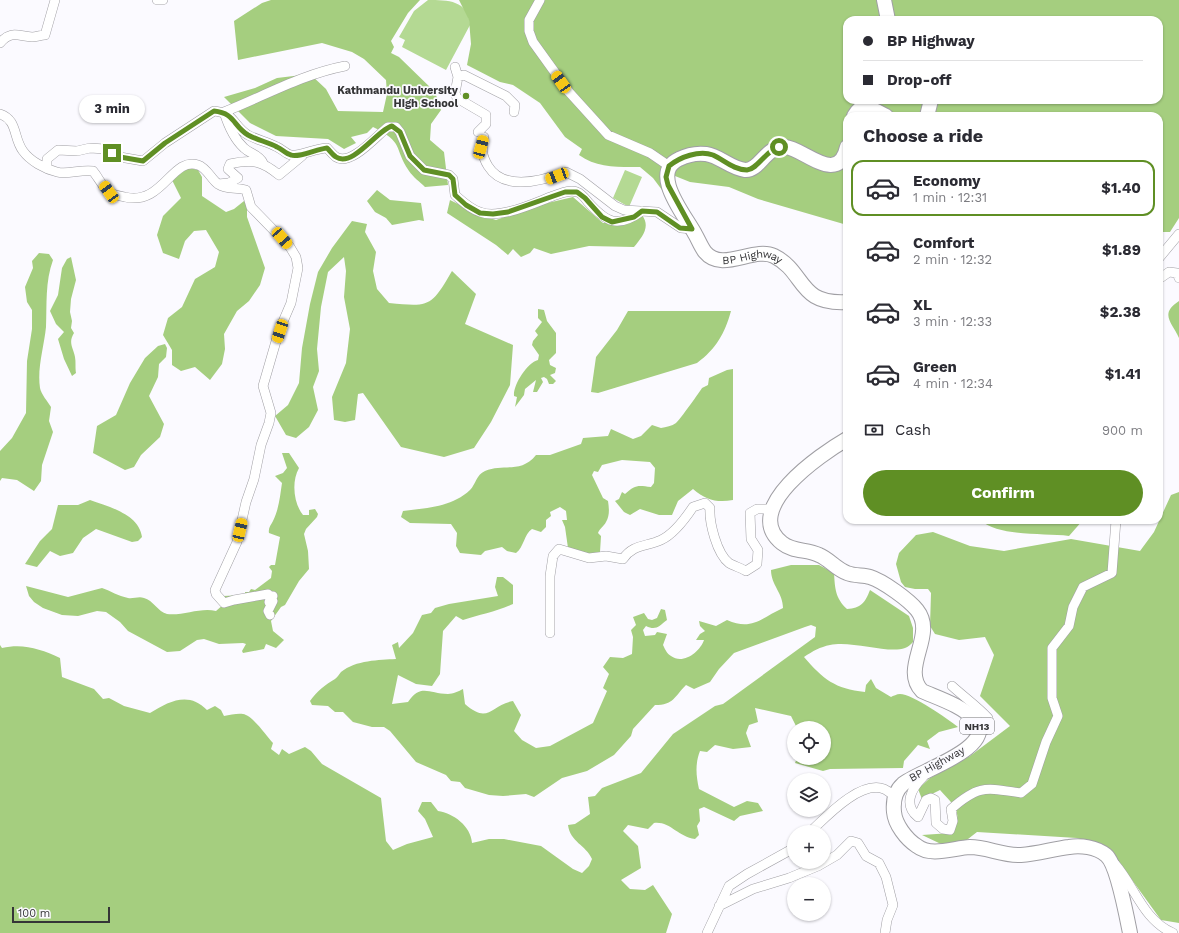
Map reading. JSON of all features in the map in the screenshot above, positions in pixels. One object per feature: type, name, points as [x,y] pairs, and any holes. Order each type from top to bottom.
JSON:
[{"type":"highway","points":[[884,0],[887,16]]},
{"type":"highway","points":[[856,112],[857,110],[866,107],[872,108],[879,112]]},
{"type":"highway","points":[[669,166],[683,158],[705,154],[712,155],[728,164],[747,170],[753,168],[772,149],[786,147],[826,165],[833,165],[840,160],[843,154]]},
{"type":"highway","name":"BP Highway","points":[[669,166],[666,177],[668,185],[705,253],[712,257],[724,260],[758,253],[767,253],[785,263],[810,294],[830,302],[843,302]]},
{"type":"highway","points":[[772,509],[775,502],[796,476],[843,442]]},
{"type":"highway","name":"NH13","points":[[772,509],[771,527],[773,533],[782,543],[794,550],[819,554],[845,572],[873,578],[911,604],[918,611],[923,626],[921,645],[915,665],[915,675],[918,686],[922,691],[969,714],[975,721],[978,732]]},
{"type":"highway","name":"BP Highway","points":[[895,796],[904,783],[965,751],[974,742],[978,732]]},
{"type":"highway","points":[[895,796],[894,810],[896,822],[916,846],[928,851],[970,847],[1008,855],[1020,855],[1083,846],[1091,848],[1107,856],[1118,882],[1130,933]]},
{"type":"street","points":[[0,43],[4,38],[11,35],[26,35],[32,37],[45,35],[56,0]]},
{"type":"street","points":[[157,0],[164,0]]},
{"type":"street","points":[[540,0],[529,20],[529,31],[533,42],[569,92],[608,135],[650,154],[669,166]]},
{"type":"street","points":[[47,168],[47,159],[58,150],[77,151],[90,148],[105,149],[120,157],[143,161],[165,143],[214,111],[224,112],[293,82],[328,69],[345,66]]},
{"type":"street","points":[[455,67],[458,76],[455,93],[457,98],[486,115],[486,124],[481,134],[481,147],[484,158],[494,174],[503,181],[512,182],[548,179],[566,172],[580,180],[615,206],[624,210],[657,212],[680,228],[692,229]]},
{"type":"street","points":[[458,76],[464,75],[506,96],[515,104],[514,112]]},
{"type":"street","points":[[224,112],[236,121],[249,135],[279,148],[290,155],[296,156],[312,150],[327,148],[336,157],[346,158],[363,149],[383,130],[392,126],[400,132],[410,156],[424,170],[449,175],[453,179],[455,195],[466,205],[480,213],[493,214],[508,212],[565,192],[577,192],[585,198],[602,217],[612,222],[634,217],[642,211]]},
{"type":"street","points":[[224,112],[231,131],[245,149],[252,151],[261,159],[263,163],[280,175],[295,160],[312,150]]},
{"type":"street","points":[[0,114],[7,116],[12,123],[22,150],[32,160],[62,174],[82,170],[93,171],[109,192],[130,198],[144,197],[156,191],[173,173],[187,164],[198,165],[204,169],[212,179],[226,189],[239,188],[246,190],[251,207],[290,247],[296,257],[298,268],[290,303],[263,386],[271,413],[269,423],[261,445],[254,479],[246,502],[237,542],[215,590],[224,604],[234,600],[268,594],[273,596],[269,602],[273,601],[268,611],[270,615]]},
{"type":"street","points":[[218,184],[229,183],[238,178],[228,169],[230,164],[241,162],[263,163]]},
{"type":"street","points":[[1163,253],[1179,234]]},
{"type":"street","points":[[1167,248],[1179,249]]},
{"type":"street","points":[[1163,276],[1169,272],[1176,274],[1179,278]]},
{"type":"street","points":[[550,633],[550,576],[553,556],[559,549],[589,558],[606,556],[623,559],[629,550],[662,540],[686,518],[693,507],[705,503],[710,508],[710,516],[718,546],[728,563],[746,571],[757,564],[758,550],[751,539],[750,513],[757,509],[772,509]]},
{"type":"street","points":[[929,770],[915,784],[909,800],[911,812],[918,817],[926,800],[931,798],[935,800],[936,823],[944,829],[950,830],[953,822],[951,809],[967,795],[986,789],[1021,793],[1032,784],[1046,742],[1058,716],[1052,698],[1052,648],[1069,626],[1074,607],[1083,587],[1112,572],[1116,524]]},
{"type":"street","points":[[952,686],[964,698],[979,708],[988,718],[988,729],[978,732]]},
{"type":"street","points":[[818,825],[845,800],[868,789],[884,789],[895,796]]},
{"type":"street","points":[[719,906],[753,889],[789,878],[818,866],[837,855],[851,841],[858,843],[866,856],[879,863],[886,877],[893,905],[884,933]]},
{"type":"street","points":[[707,933],[729,886],[746,874],[787,852]]},
{"type":"street","points":[[1107,856],[1125,876],[1144,910],[1163,929],[1173,933]]},
{"type":"green space","points":[[271,0],[420,0],[408,13],[391,41],[394,47],[391,53],[399,57],[435,92],[441,110],[431,124],[430,140],[444,152],[448,185],[425,187],[409,171],[397,146],[390,137],[373,127],[367,133],[351,137],[356,143],[344,149],[328,139],[276,136],[250,123],[224,97],[255,88],[277,78],[310,74],[326,89],[338,111],[383,112],[387,94],[386,80],[364,59],[352,52],[322,43],[238,60],[234,21],[262,3]]},
{"type":"green space","points":[[428,0],[443,0],[456,3],[461,6],[468,17],[470,25],[446,70],[402,47],[405,40],[399,37],[414,11]]},
{"type":"green space","points":[[459,0],[1179,0],[1179,218],[1170,232],[1163,232],[1163,112],[843,112],[843,224],[758,199],[729,187],[690,182],[660,170],[674,206],[653,178],[640,167],[600,165],[579,155],[582,149],[565,137],[540,103],[513,85],[500,82],[467,65],[471,44],[469,20]]},
{"type":"green space","points":[[186,167],[198,170],[202,177],[202,196],[226,212],[234,209],[244,201],[247,205],[247,217],[265,268],[260,285],[249,301],[237,311],[224,334],[225,349],[222,364],[210,380],[195,367],[181,371],[172,365],[172,350],[163,335],[168,318],[182,307],[195,279],[215,267],[219,252],[206,230],[194,231],[185,241],[179,259],[163,253],[157,235],[163,216],[181,198],[172,180]]},
{"type":"green space","points":[[625,170],[642,177],[629,207],[613,198]]},
{"type":"green space","points":[[377,190],[390,200],[421,203],[424,221],[419,220],[392,225],[386,218],[375,212],[367,201]]},
{"type":"green space","points":[[573,197],[603,223],[616,223],[642,215],[645,219],[646,228],[634,247],[589,246],[551,254],[534,248],[530,253],[521,257],[513,249],[508,255],[496,245],[447,213],[450,200],[480,215],[496,220],[539,205]]},
{"type":"green space","points":[[352,221],[367,224],[365,232],[376,252],[373,271],[377,289],[389,303],[413,305],[428,302],[439,292],[452,271],[476,294],[465,324],[513,345],[510,385],[491,422],[474,448],[444,457],[401,447],[363,393],[358,394],[355,420],[345,422],[334,420],[332,397],[346,363],[350,329],[344,297],[346,271],[344,257],[328,272],[321,307],[317,349],[319,371],[313,387],[318,410],[309,427],[296,438],[286,435],[275,416],[288,405],[299,383],[302,348],[310,304],[318,272],[332,248]]},
{"type":"green space","points":[[39,253],[49,254],[53,260],[50,268],[48,285],[46,327],[39,380],[42,393],[51,407],[49,421],[53,432],[42,465],[41,481],[34,491],[17,480],[2,478],[0,481],[0,451],[12,438],[26,413],[27,361],[32,329],[32,310],[27,302],[25,287],[33,268],[32,261]]},
{"type":"green space","points":[[71,257],[76,280],[71,299],[70,312],[72,321],[71,328],[74,333],[71,342],[75,357],[76,373],[72,376],[64,359],[58,339],[64,332],[56,324],[50,311],[58,295],[62,268],[67,259]]},
{"type":"green space","points":[[1179,301],[1179,338],[1168,314],[1173,306]]},
{"type":"green space","points":[[538,309],[544,310],[547,321],[556,333],[556,353],[549,360],[550,365],[556,368],[555,373],[550,375],[556,381],[553,384],[549,384],[547,379],[544,377],[541,378],[543,382],[537,392],[533,392],[536,380],[525,389],[524,395],[515,407],[517,397],[514,396],[514,391],[518,381],[529,365],[538,360],[539,355],[532,345],[533,341],[538,335],[535,331],[542,322],[538,318]]},
{"type":"green space","points":[[628,311],[731,311],[719,340],[704,358],[697,363],[598,393],[591,392],[596,357],[617,330]]},
{"type":"green space","points":[[165,344],[167,348],[166,357],[159,364],[158,377],[149,396],[164,424],[160,437],[141,455],[134,467],[125,470],[93,453],[97,426],[116,415],[130,383],[145,358],[158,346]]},
{"type":"green space","points":[[733,369],[733,500],[712,500],[702,496],[693,489],[678,501],[672,515],[659,515],[640,509],[630,515],[624,512],[615,501],[619,499],[622,492],[625,494],[634,487],[651,487],[654,483],[655,468],[650,462],[622,460],[602,465],[598,472],[594,471],[592,475],[603,498],[608,501],[609,514],[606,522],[598,533],[601,536],[600,552],[590,554],[568,548],[565,527],[562,520],[567,520],[566,511],[560,507],[550,512],[551,516],[546,520],[546,527],[541,532],[532,529],[529,531],[521,547],[516,553],[507,551],[502,547],[485,551],[481,555],[460,553],[456,546],[457,533],[451,524],[410,523],[401,517],[403,511],[439,506],[463,496],[472,488],[478,477],[485,471],[524,464],[536,455],[550,455],[581,444],[583,438],[608,436],[611,429],[633,439],[641,436],[652,425],[661,428],[673,425],[681,417],[702,388],[708,385],[709,378]]},
{"type":"green space","points":[[282,453],[289,453],[299,468],[294,486],[297,505],[303,515],[309,515],[309,510],[315,509],[318,514],[306,529],[304,534],[308,551],[309,569],[299,581],[285,605],[281,607],[271,621],[273,631],[284,640],[276,648],[266,644],[264,649],[243,653],[242,651],[246,644],[219,644],[204,639],[197,640],[180,651],[167,652],[128,631],[120,622],[106,612],[97,611],[78,616],[62,615],[43,608],[34,602],[29,596],[26,586],[68,597],[102,588],[124,597],[142,597],[153,603],[164,613],[179,614],[204,610],[216,611],[224,604],[223,596],[245,595],[245,592],[249,592],[251,589],[255,590],[271,578],[272,571],[269,567],[271,565],[275,565],[280,537],[269,533],[269,528],[278,507],[282,483],[275,476],[283,473],[287,468]]},
{"type":"green space","points":[[1179,492],[1179,923],[1161,920],[1119,862],[1101,846],[1077,838],[977,832],[959,846],[941,844],[922,835],[951,833],[955,826],[957,814],[954,805],[940,790],[922,799],[918,789],[930,778],[970,756],[1010,726],[980,696],[994,655],[985,637],[959,640],[935,634],[930,626],[931,593],[928,589],[905,587],[901,582],[896,564],[899,553],[916,535],[933,532],[970,546],[1004,551],[1071,539],[1140,551],[1154,532],[1158,524],[1163,524],[1163,512],[1171,495]]},
{"type":"green space","points":[[90,500],[122,512],[135,522],[140,529],[142,537],[138,541],[132,542],[96,529],[83,538],[73,553],[60,556],[50,551],[37,567],[25,564],[40,541],[52,529],[58,505],[78,505]]},
{"type":"green space","points":[[986,524],[1080,524],[1069,536],[1010,532]]},
{"type":"green space","points":[[791,565],[819,565],[834,573],[835,588],[838,597],[847,609],[862,604],[870,590],[909,616],[913,628],[913,642],[905,648],[889,649],[839,644],[826,646],[804,657],[830,682],[855,691],[865,692],[866,685],[871,679],[876,688],[891,697],[900,694],[913,698],[958,727],[939,732],[927,741],[930,749],[918,745],[904,761],[903,768],[830,769],[823,771],[802,765],[831,765],[831,721],[794,721],[791,716],[755,708],[758,722],[749,725],[746,733],[751,747],[733,749],[715,745],[707,752],[700,751],[697,760],[697,774],[699,789],[734,807],[747,801],[758,803],[763,811],[740,816],[734,821],[704,807],[699,809],[700,821],[697,826],[699,835],[695,839],[689,838],[665,824],[660,823],[654,823],[648,829],[628,825],[623,831],[638,846],[641,868],[621,880],[630,889],[645,890],[653,885],[672,914],[666,933],[0,933],[0,645],[2,648],[17,646],[32,648],[60,658],[62,677],[94,689],[103,699],[109,698],[124,706],[150,713],[164,705],[186,699],[200,704],[207,710],[215,706],[221,710],[224,716],[239,714],[247,715],[273,743],[271,749],[279,755],[282,749],[289,754],[305,747],[311,751],[322,764],[381,798],[386,841],[393,850],[407,844],[433,837],[425,819],[418,811],[422,802],[431,802],[438,811],[450,814],[465,826],[471,837],[472,843],[489,839],[504,839],[541,846],[573,869],[582,873],[589,866],[592,859],[586,850],[572,836],[568,825],[575,824],[590,814],[588,797],[595,796],[602,788],[641,773],[673,734],[715,706],[723,704],[815,637],[816,627],[811,625],[734,653],[719,669],[710,682],[694,689],[686,685],[670,702],[655,705],[633,729],[631,736],[614,755],[587,771],[562,778],[534,797],[526,794],[503,796],[489,795],[465,788],[460,782],[451,781],[446,775],[416,762],[390,731],[384,727],[372,727],[353,722],[343,712],[335,712],[328,706],[312,705],[310,701],[321,688],[336,678],[347,668],[368,661],[396,659],[392,645],[398,642],[399,648],[413,633],[422,615],[431,613],[435,608],[449,604],[498,596],[495,587],[497,577],[503,577],[513,585],[513,604],[463,620],[456,616],[443,631],[440,674],[432,686],[416,684],[398,675],[392,704],[408,702],[413,696],[421,691],[448,694],[463,689],[465,704],[479,713],[489,712],[505,703],[513,701],[521,715],[514,731],[522,740],[536,748],[550,746],[593,723],[607,691],[603,688],[609,674],[603,667],[610,657],[623,658],[632,654],[633,637],[631,630],[636,625],[633,617],[644,613],[648,619],[652,620],[657,618],[661,609],[665,610],[667,620],[655,628],[646,626],[643,630],[645,636],[655,635],[657,632],[667,634],[663,645],[667,653],[676,658],[686,658],[699,649],[704,640],[696,640],[700,634],[705,631],[700,626],[699,621],[716,626],[727,620],[736,623],[750,624],[783,608],[771,570]]},
{"type":"place","name":"Kathmandu University High School","points":[[466,96]]},
{"type":"route","points":[[112,153],[120,157],[143,161],[165,143],[214,111],[224,112],[236,121],[244,132],[249,135],[279,148],[290,155],[296,156],[317,148],[327,148],[336,157],[346,158],[363,149],[383,130],[392,126],[396,127],[400,132],[410,156],[424,170],[449,175],[453,179],[455,195],[466,205],[480,213],[493,214],[508,212],[565,192],[577,192],[585,198],[602,217],[612,222],[634,217],[642,211],[657,212],[680,228],[692,229],[685,219],[668,185],[666,177],[669,166],[683,158],[697,154],[705,154],[712,155],[728,164],[747,170],[753,168],[772,149],[779,147]]}]
